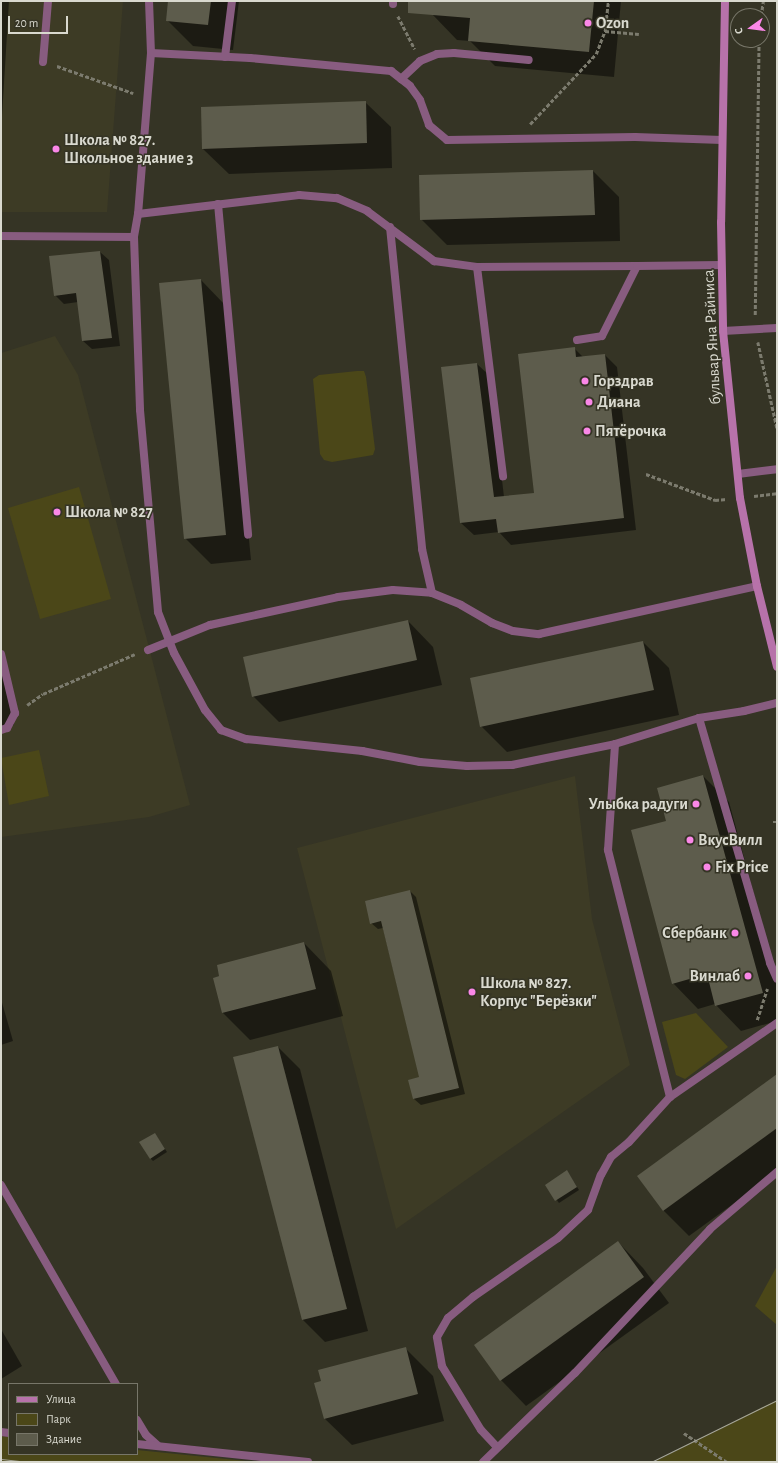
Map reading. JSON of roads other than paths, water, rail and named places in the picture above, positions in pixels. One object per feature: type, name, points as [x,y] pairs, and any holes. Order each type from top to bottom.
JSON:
[{"type":"main road","name":"бульвар Яна Райниса","points":[[725,1],[722,140],[723,331],[740,498],[757,586],[777,667]]},
{"type":"street","points":[[43,62],[48,1]]},
{"type":"street","points":[[149,1],[151,53],[138,214],[134,237],[140,410],[158,612],[169,641],[204,710],[221,730],[246,738],[467,766],[534,761],[615,744],[699,718],[777,703]]},
{"type":"street","points":[[225,57],[232,1]]},
{"type":"street","points":[[151,53],[225,57],[390,71],[410,86],[420,100],[429,125],[447,140],[635,137],[722,140]]},
{"type":"street","points":[[401,79],[420,61],[445,53],[529,60]]},
{"type":"street","points":[[138,214],[299,195],[337,198],[367,211],[434,261],[477,267],[722,265]]},
{"type":"street","points":[[218,204],[248,535]]},
{"type":"street","points":[[390,227],[420,534],[432,593]]},
{"type":"street","points":[[1,236],[134,237]]},
{"type":"street","points":[[577,340],[602,336],[637,266]]},
{"type":"street","points":[[477,267],[503,476]]},
{"type":"street","points":[[723,331],[777,328]]},
{"type":"street","points":[[738,474],[777,469]]},
{"type":"street","points":[[148,650],[210,625],[338,597],[393,590],[432,593],[461,605],[492,623],[513,631],[538,634],[757,586]]},
{"type":"street","points":[[1,654],[15,713],[6,728],[1,730]]},
{"type":"street","points":[[699,718],[773,971],[777,979]]},
{"type":"street","points":[[615,744],[608,850],[670,1097]]},
{"type":"street","points":[[497,1447],[481,1430],[442,1366],[437,1337],[448,1318],[473,1297],[558,1238],[588,1210],[601,1175],[611,1157],[629,1142],[670,1097],[777,1023]]},
{"type":"street","points":[[483,1462],[575,1373],[710,1229],[777,1172]]},
{"type":"street","points":[[1,1185],[115,1383]]},
{"type":"street","points":[[138,1422],[146,1435],[156,1445]]},
{"type":"street","points":[[138,1444],[308,1462]]},
{"type":"tram line","points":[[651,1462],[777,1400]]},
{"type":"tram line","points":[[1,1459],[31,1462]]},
{"type":"place","name":"Ozon","points":[[588,23]]},
{"type":"place","name":"Школа № 827. Школьное здание 3","points":[[56,149]]},
{"type":"place","name":"Горздрав","points":[[585,381]]},
{"type":"place","name":"Диана","points":[[589,402]]},
{"type":"place","name":"Пятёрочка","points":[[587,431]]},
{"type":"place","name":"Школа № 827","points":[[57,512]]},
{"type":"place","name":"Улыбка радуги","points":[[696,804]]},
{"type":"place","name":"ВкусВилл","points":[[690,840]]},
{"type":"place","name":"Fix Price","points":[[707,867]]},
{"type":"place","name":"Сбербанк","points":[[735,933]]},
{"type":"place","name":"Винлаб","points":[[748,976]]},
{"type":"place","name":"Школа № 827. Корпус \"Берёзки\"","points":[[472,992]]}]
